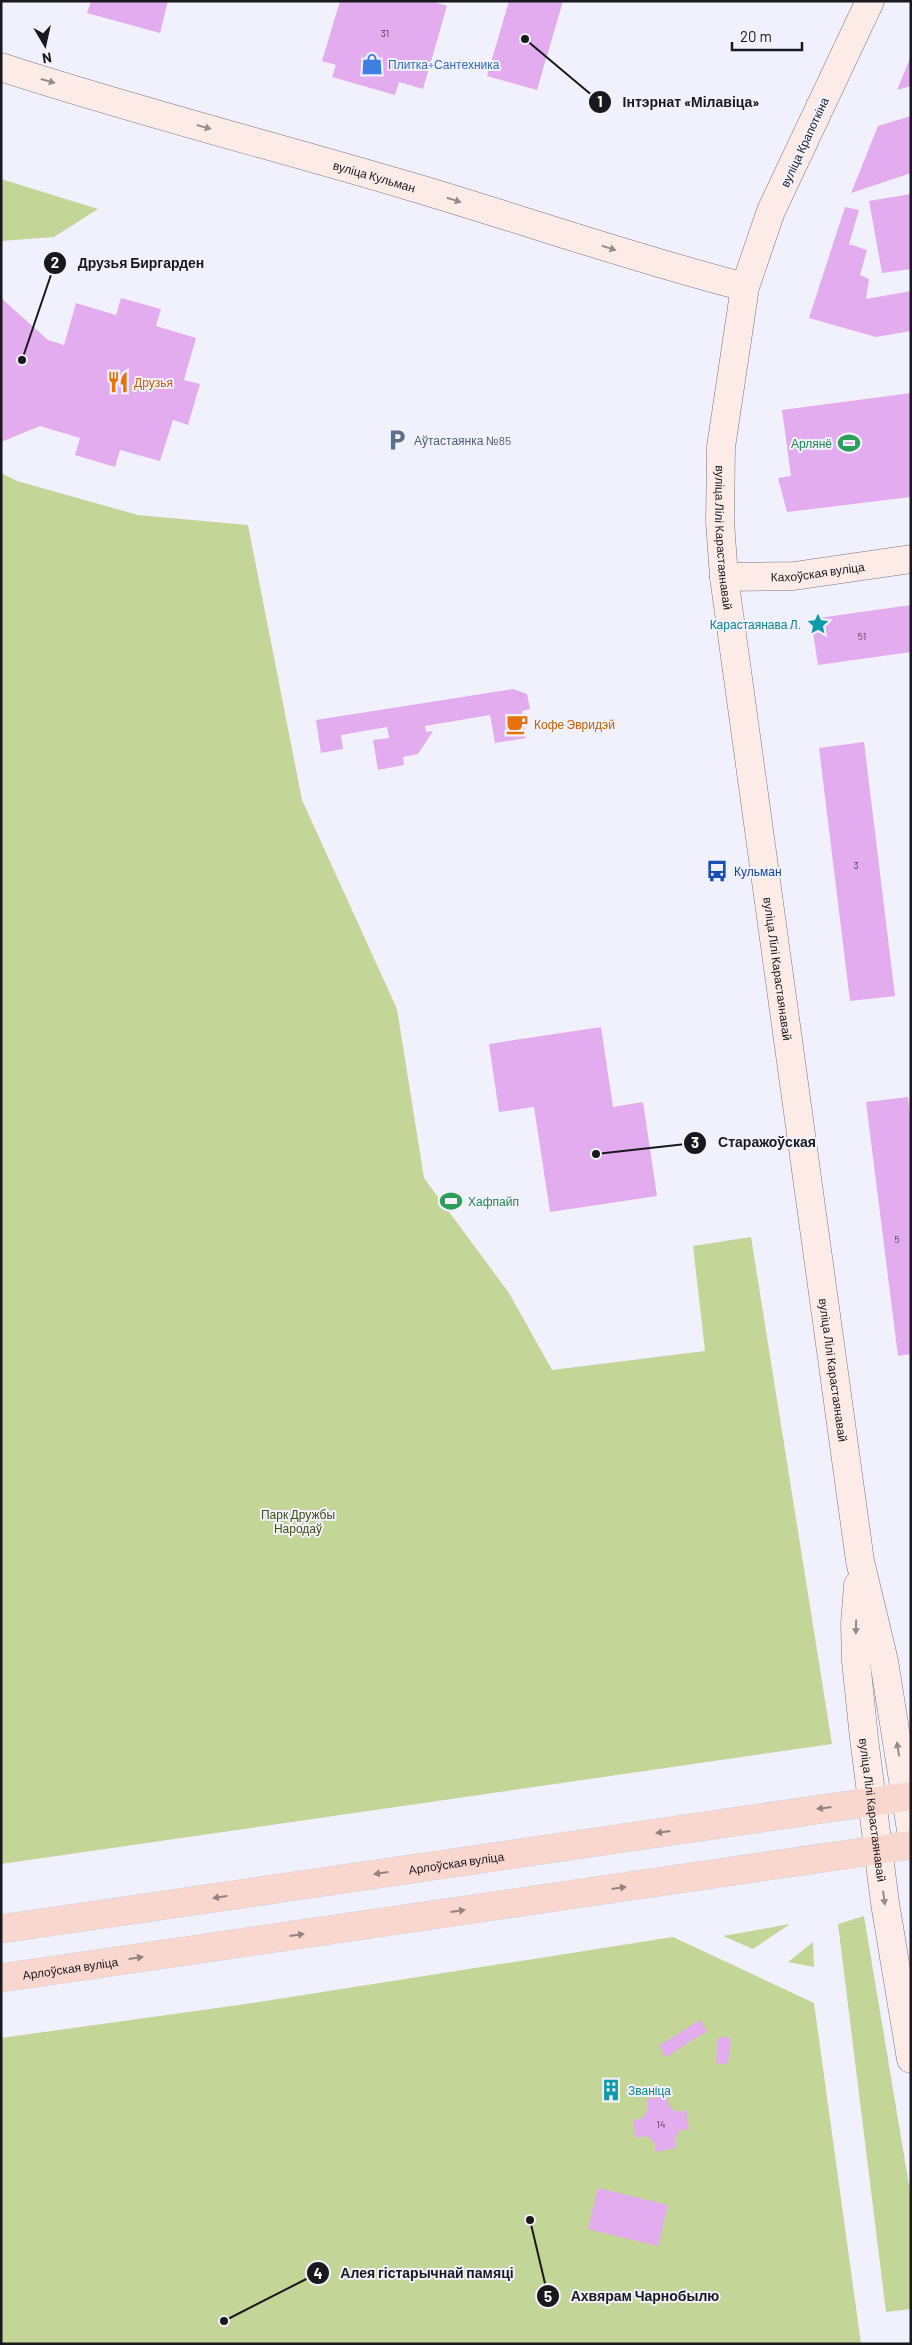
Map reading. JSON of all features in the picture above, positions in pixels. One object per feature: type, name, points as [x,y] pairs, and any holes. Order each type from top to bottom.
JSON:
[{"type":"main road","name":"вуліца Крапоткіна","points":[[745,286],[771,211],[870,1]]},
{"type":"main road","name":"вуліца Кульман","points":[[1,67],[266,146],[407,185],[650,261],[745,286]]},
{"type":"main road","name":"вуліца Лілі Карастаянавай","points":[[745,286],[721,447],[720,522],[724,577],[860,1561],[884,1661],[908,1796],[911,1830]]},
{"type":"main road","name":"Кахоўская вуліца","points":[[724,577],[794,576],[911,559]]},
{"type":"main road","name":"вуліца Лілі Карастаянавай","points":[[860,1561],[855,1624],[856,1661],[878,1850],[911,2059]]},
{"type":"main road","name":"Арлоўская вуліца","points":[[1,1929],[908,1796]]},
{"type":"main road","name":"Арлоўская вуліца","points":[[1,1978],[911,1845]]},
{"type":"green space","points":[[1,179],[98,209],[54,237],[1,241]]},
{"type":"green space","name":"Парк Дружбы Народаў","points":[[1,473],[17,481],[138,515],[248,525],[302,800],[397,1009],[424,1178],[509,1293],[552,1370],[705,1351],[693,1246],[751,1237],[832,1744],[1,1864]]},
{"type":"green space","points":[[864,1916],[911,2197],[911,2309],[886,2312],[838,1924]]},
{"type":"green space","points":[[790,1924],[753,1949],[723,1936]]},
{"type":"green space","points":[[673,1937],[814,2003],[861,2344],[1,2344],[1,2038],[246,2004]]},
{"type":"green space","points":[[813,1942],[814,1967],[788,1962]]},
{"type":"building","points":[[91,1],[168,1],[160,33],[87,13]]},
{"type":"building","points":[[340,1],[431,1],[447,6],[423,89],[399,82],[395,95],[332,77],[336,65],[322,61]]},
{"type":"building","points":[[509,1],[563,1],[537,90],[487,76]]},
{"type":"building","points":[[911,56],[911,86],[897,90]]},
{"type":"building","points":[[911,116],[911,173],[851,193],[878,126]]},
{"type":"building","points":[[911,194],[911,269],[882,273],[869,201]]},
{"type":"building","points":[[845,207],[859,210],[849,244],[867,250],[860,275],[869,279],[866,299],[911,291],[911,331],[876,337],[809,318]]},
{"type":"building","name":"Друзья","points":[[1,298],[48,340],[64,345],[76,303],[116,315],[121,298],[161,309],[156,326],[196,338],[184,380],[200,384],[188,425],[173,420],[160,461],[120,450],[115,467],[75,455],[80,438],[40,426],[1,442]]},
{"type":"building","name":"Арлянё","points":[[911,393],[911,497],[787,512],[778,478],[791,476],[782,410]]},
{"type":"building","points":[[911,605],[911,652],[818,665],[811,619]]},
{"type":"building","points":[[513,689],[527,694],[530,709],[522,711],[526,738],[495,743],[490,715],[425,726],[426,732],[433,731],[418,754],[403,757],[404,765],[378,770],[373,740],[389,738],[387,727],[341,735],[343,749],[321,753],[316,720]]},
{"type":"building","points":[[864,742],[895,996],[850,1001],[819,748]]},
{"type":"building","points":[[601,1027],[613,1107],[643,1102],[657,1196],[550,1212],[534,1107],[499,1112],[489,1044]]},
{"type":"building","points":[[908,1097],[911,1123],[911,1354],[898,1356],[866,1102]]},
{"type":"building","points":[[700,2020],[707,2031],[666,2057],[659,2046]]},
{"type":"building","points":[[718,2037],[731,2038],[728,2064],[716,2063]]},
{"type":"building","name":"Званіца","points":[[615,2082],[617,2095],[606,2097],[605,2084]]},
{"type":"building","points":[[667,2096],[669,2106],[677,2112],[686,2110],[689,2129],[680,2130],[675,2139],[676,2148],[656,2152],[654,2142],[647,2136],[636,2138],[633,2120],[643,2118],[648,2109],[647,2099]]},
{"type":"building","points":[[598,2188],[668,2205],[658,2246],[588,2229]]},
{"type":"place","name":"Інтэрнат «Мілавіца»","points":[[525,39]]},
{"type":"place","name":"Плитка+Сантехника","points":[[372,64]]},
{"type":"place","name":"Друзья Биргарден","points":[[22,360]]},
{"type":"place","name":"Друзья","points":[[118,382]]},
{"type":"place","name":"Аўтастаянка №85","points":[[397,440]]},
{"type":"place","name":"Арлянё","points":[[849,443]]},
{"type":"place","name":"Карастаянава Л.","points":[[818,624]]},
{"type":"place","name":"Кофе Эвридэй","points":[[517,724]]},
{"type":"place","name":"Кульман","points":[[717,871]]},
{"type":"place","name":"Старажоўская","points":[[596,1154]]},
{"type":"place","name":"Хафпайп","points":[[451,1201]]},
{"type":"place","name":"Званіца","points":[[611,2090]]},
{"type":"place","name":"Ахвярам Чарнобылю","points":[[530,2220]]},
{"type":"place","name":"Алея гістарычнай памяці","points":[[224,2321]]}]
